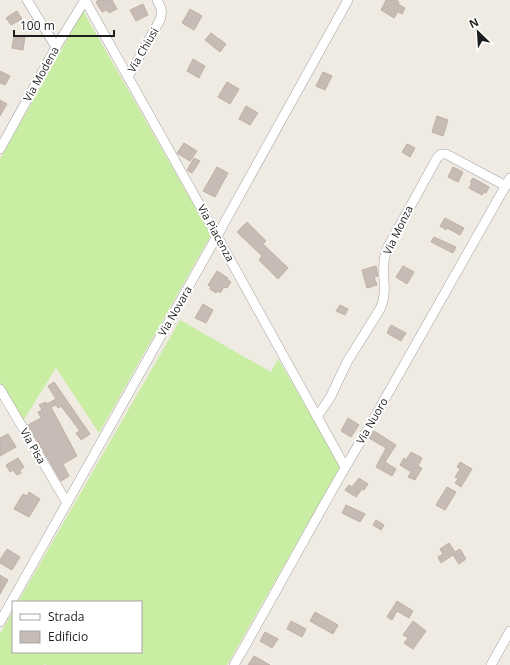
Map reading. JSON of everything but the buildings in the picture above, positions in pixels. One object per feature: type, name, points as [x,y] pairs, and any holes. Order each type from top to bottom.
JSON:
[{"type":"street","points":[[27,0],[56,47]]},
{"type":"street","name":"Via Modena","points":[[0,149],[56,47],[85,0]]},
{"type":"street","name":"Via Piacenza","points":[[85,0],[218,236],[345,467]]},
{"type":"street","name":"Via Chiusi","points":[[128,77],[160,20],[162,10],[157,0]]},
{"type":"street","name":"Via Novara","points":[[0,622],[218,236],[348,0]]},
{"type":"street","name":"Via Monza","points":[[317,417],[331,396],[347,362],[380,310],[385,292],[384,263],[386,251],[438,156],[446,154],[508,182]]},
{"type":"street","name":"Via Nuoro","points":[[234,665],[508,182]]},
{"type":"street","name":"Via Pisa","points":[[0,389],[67,503]]},
{"type":"street","points":[[491,665],[510,631]]},
{"type":"green space","points":[[83,11],[211,235],[99,433],[56,368],[23,421],[0,382],[0,159]]},
{"type":"green space","points":[[180,320],[271,372],[278,359],[341,466],[227,665],[0,665],[0,634],[12,613],[12,653],[142,653],[142,601],[19,601]]}]
